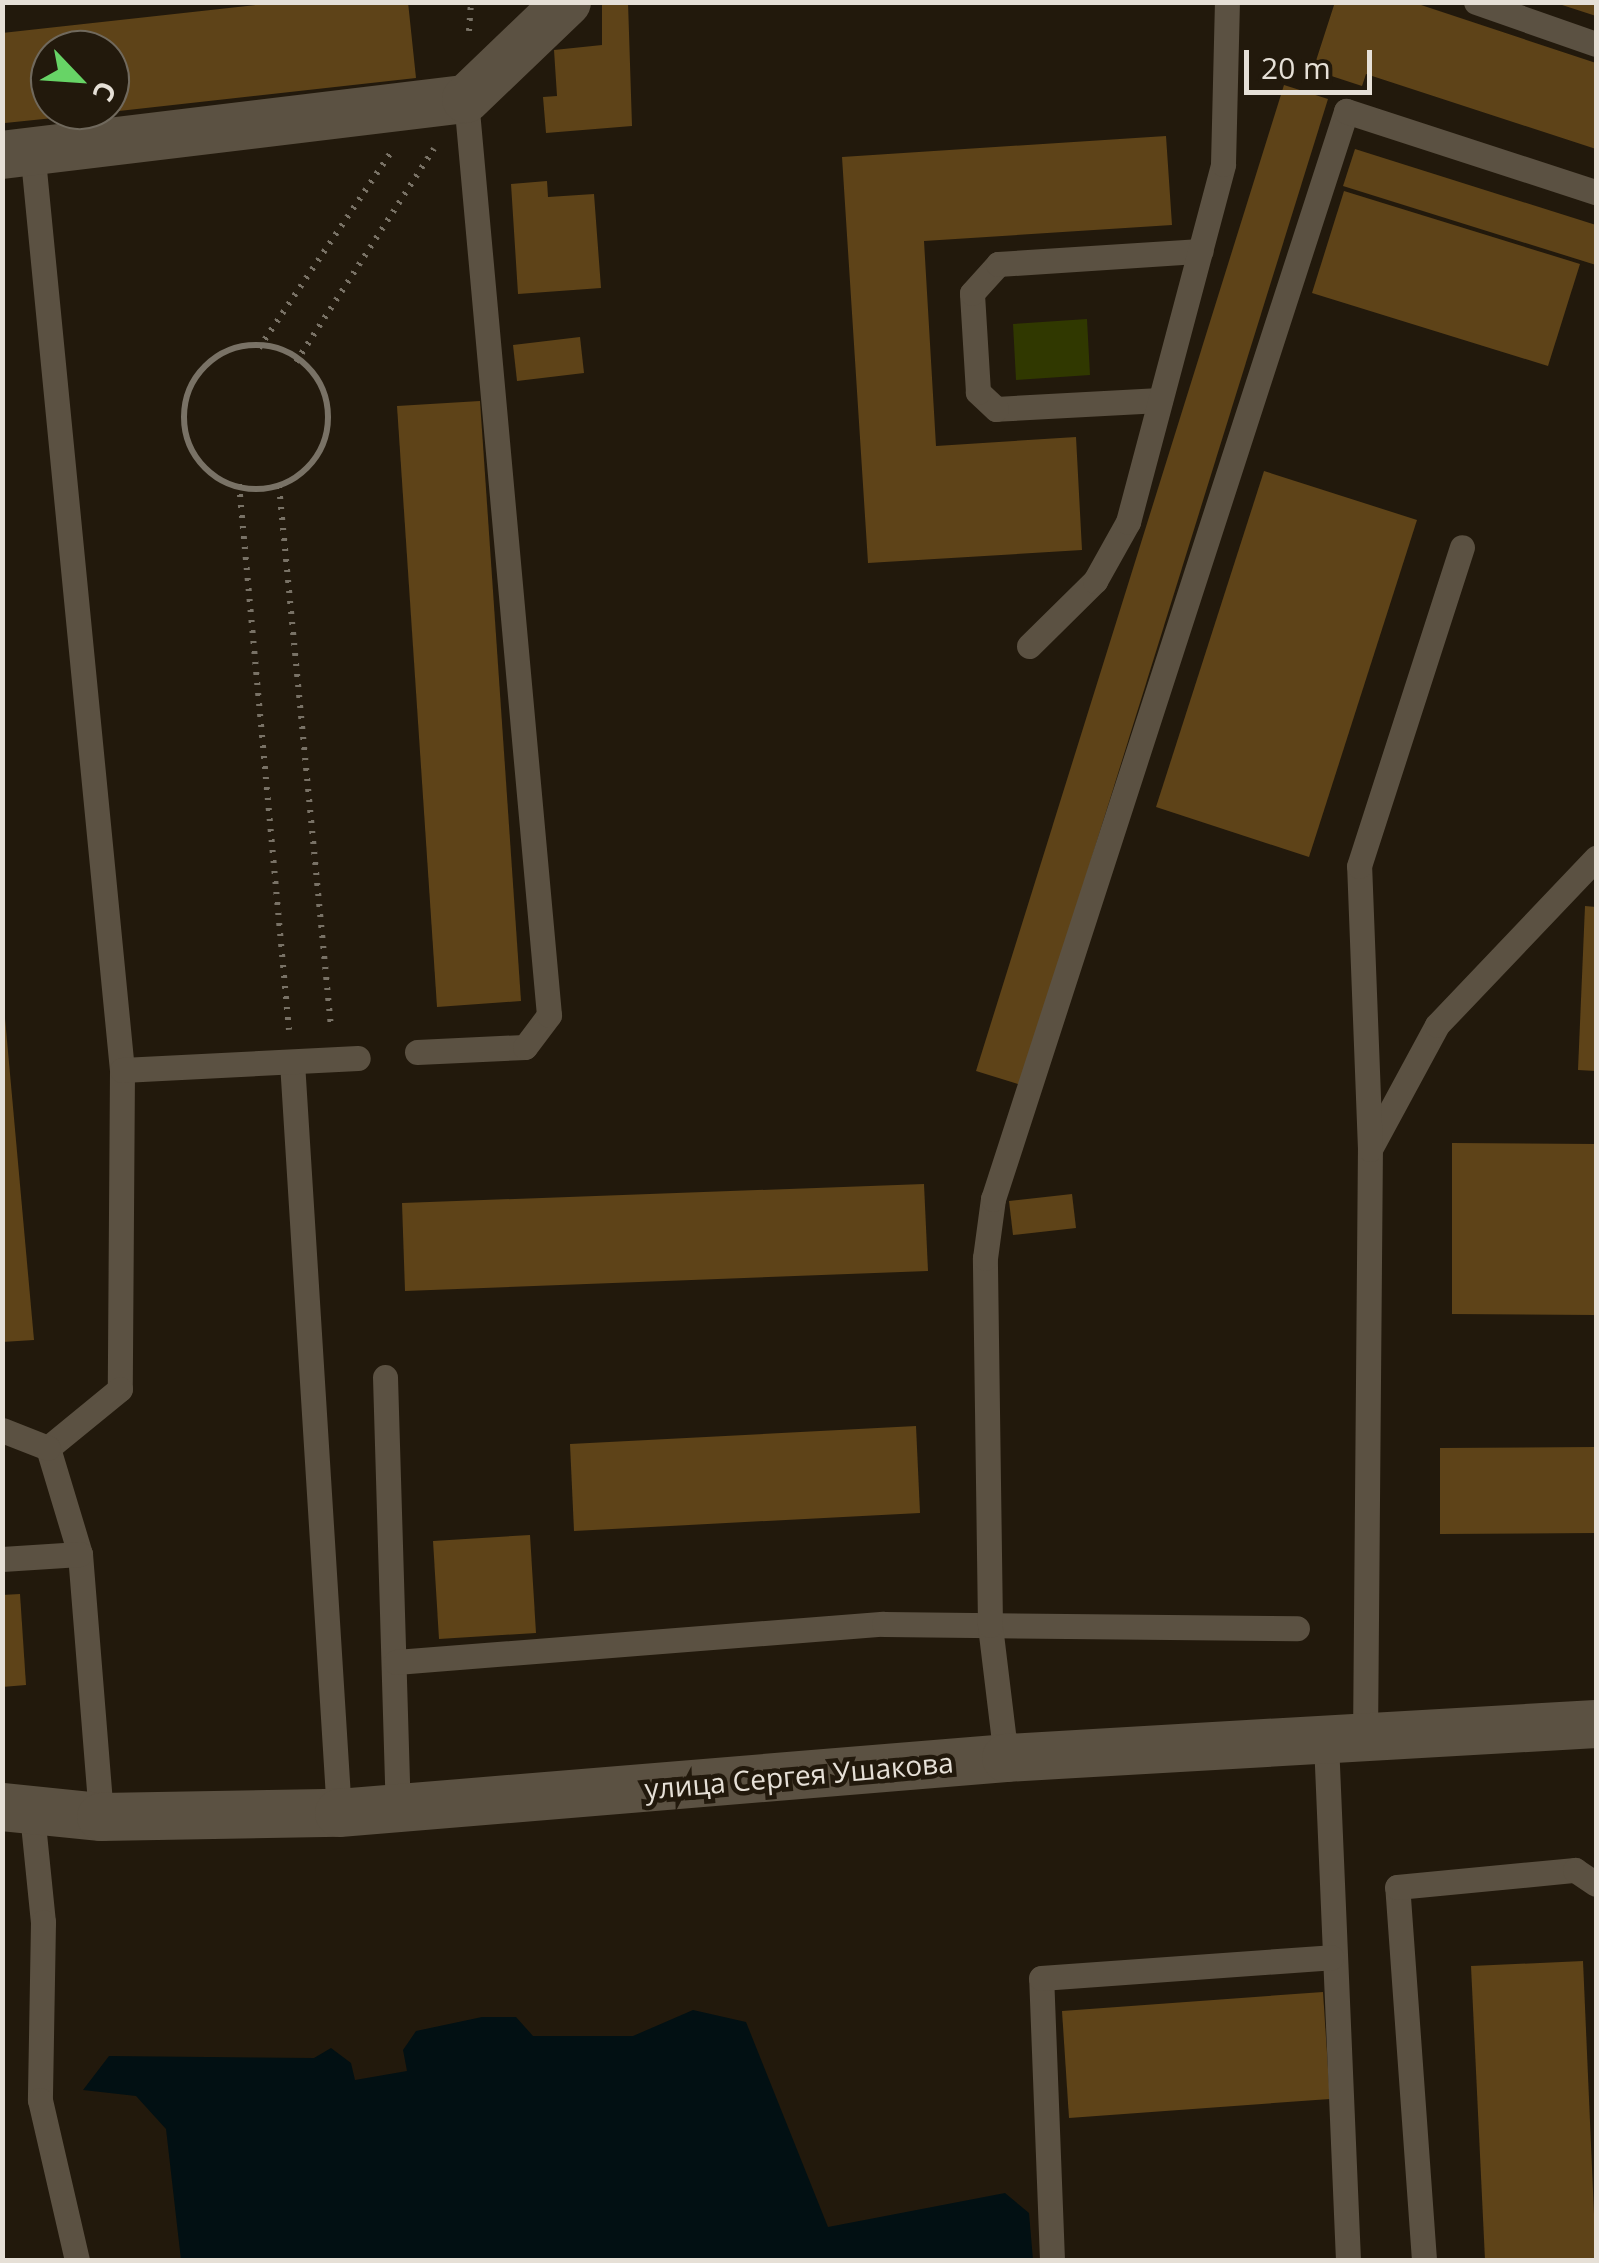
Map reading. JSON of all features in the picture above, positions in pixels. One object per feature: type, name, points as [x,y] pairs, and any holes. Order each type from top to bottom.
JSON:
[{"type":"street","points":[[17,152],[419,110],[466,99],[568,2]]},
{"type":"street","name":"улица Сергея Ушакова","points":[[17,1806],[102,1817],[339,1813],[1006,1758],[1596,1724]]},
{"type":"lane","points":[[1029,646],[1113,554],[1200,251],[1229,117],[1227,2]]},
{"type":"lane","points":[[1476,2],[1596,44]]},
{"type":"lane","points":[[417,1052],[525,1047],[549,1015],[466,99]]},
{"type":"lane","points":[[1006,1758],[990,1625],[985,1258],[993,1199],[1346,112],[1596,192]]},
{"type":"lane","points":[[17,152],[122,1070],[120,1389],[48,1448]]},
{"type":"lane","points":[[1160,400],[996,409],[978,392],[972,293],[998,264],[1200,251]]},
{"type":"lane","points":[[1348,2260],[1332,1957],[1346,1741],[1370,1149],[1359,866],[1462,547]]},
{"type":"lane","points":[[1370,1149],[1437,1025],[1596,858]]},
{"type":"lane","points":[[122,1070],[346,1058]]},
{"type":"lane","points":[[292,1062],[339,1813]]},
{"type":"lane","points":[[385,1377],[398,1809]]},
{"type":"lane","points":[[2,1430],[48,1448]]},
{"type":"lane","points":[[48,1448],[80,1554],[102,1817]]},
{"type":"lane","points":[[2,1560],[80,1554]]},
{"type":"lane","points":[[396,1662],[884,1624],[1297,1628]]},
{"type":"lane","points":[[17,1806],[43,1922],[40,2100],[77,2260]]},
{"type":"lane","points":[[1424,2260],[1397,1887],[1575,1870],[1596,1883]]},
{"type":"lane","points":[[1052,2260],[1041,1978],[1332,1957]]},
{"type":"path","points":[[296,362],[466,99]]},
{"type":"path","points":[[259,348],[419,110]]},
{"type":"path","points":[[259,348],[296,362],[323,391],[332,427],[320,460],[279,486],[240,484],[196,455],[181,408],[201,366],[259,348]]},
{"type":"path","points":[[240,484],[292,1062]]},
{"type":"path","points":[[279,486],[346,1058]]},
{"type":"green space","points":[[1087,319],[1090,375],[1016,380],[1013,324]]},
{"type":"shaded area","points":[[693,2010],[746,2022],[828,2227],[1005,2193],[1029,2213],[1033,2260],[181,2260],[166,2129],[136,2096],[83,2090],[109,2056],[314,2058],[331,2048],[351,2063],[355,2080],[407,2071],[403,2050],[416,2031],[482,2017],[516,2017],[533,2036],[633,2036]]},
{"type":"building","points":[[282,2],[408,2],[416,78],[130,110],[130,30],[30,30],[30,120],[5,123],[2,33]]},
{"type":"building","points":[[602,2],[628,2],[632,126],[546,133],[543,97],[557,96],[554,50],[602,45]]},
{"type":"building","points":[[1335,2],[1412,2],[1596,63],[1596,149],[1366,74],[1362,86],[1313,70]]},
{"type":"building","points":[[1596,2],[1596,16],[1556,3]]},
{"type":"building","points":[[1284,85],[1328,99],[1021,1085],[976,1071]]},
{"type":"building","points":[[1166,136],[1172,225],[924,241],[936,446],[1076,437],[1082,550],[868,563],[842,157]]},
{"type":"building","points":[[1355,149],[1596,225],[1596,265],[1343,186]]},
{"type":"building","points":[[547,181],[548,197],[594,194],[601,288],[518,294],[511,184]]},
{"type":"building","points":[[1344,191],[1580,264],[1548,366],[1312,293]]},
{"type":"building","points":[[580,337],[584,373],[517,381],[513,345]]},
{"type":"building","points":[[480,401],[521,1001],[437,1007],[397,406]]},
{"type":"building","points":[[1264,471],[1417,520],[1309,857],[1156,807]]},
{"type":"building","points":[[1585,906],[1596,907],[1596,1071],[1578,1070]]},
{"type":"building","points":[[2,985],[34,1340],[2,1342]]},
{"type":"building","points":[[1452,1143],[1596,1144],[1596,1315],[1452,1314]]},
{"type":"building","points":[[924,1184],[928,1271],[405,1291],[402,1203]]},
{"type":"building","points":[[1072,1194],[1076,1228],[1013,1235],[1009,1201]]},
{"type":"building","points":[[916,1426],[920,1513],[574,1531],[570,1444]]},
{"type":"building","points":[[1596,1447],[1596,1533],[1440,1534],[1440,1448]]},
{"type":"building","points":[[530,1535],[536,1633],[439,1639],[433,1541]]},
{"type":"building","points":[[20,1594],[26,1685],[2,1687],[2,1595]]},
{"type":"building","points":[[1583,1961],[1596,2260],[1485,2260],[1471,1966]]},
{"type":"building","points":[[1323,1992],[1330,2099],[1069,2118],[1062,2011]]}]
